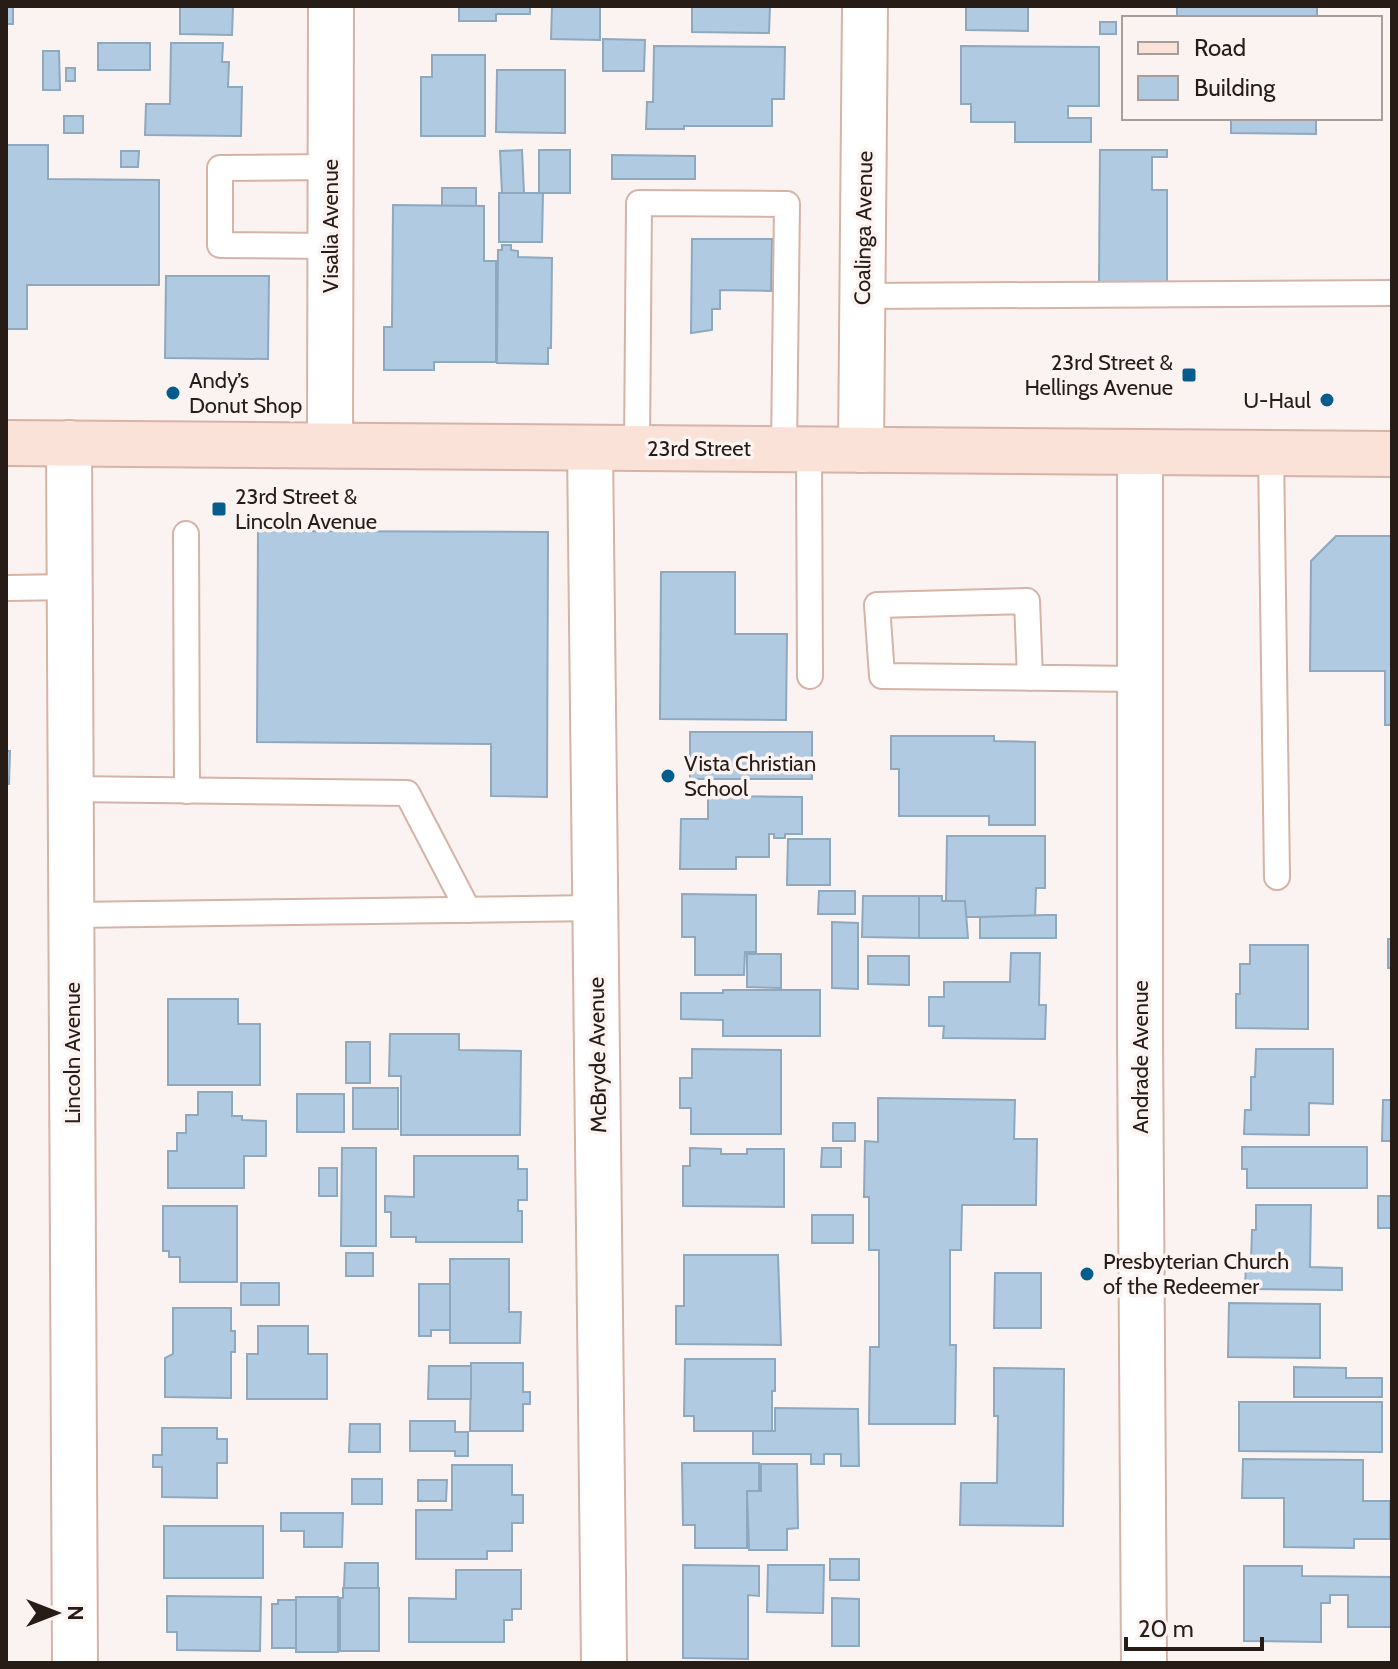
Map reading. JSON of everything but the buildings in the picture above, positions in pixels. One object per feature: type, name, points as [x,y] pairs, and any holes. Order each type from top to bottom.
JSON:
[{"type":"main road","name":"23rd Street","points":[[6,443],[1392,454]]},
{"type":"street","name":"Visalia Avenue","points":[[330,445],[331,6]]},
{"type":"street","name":"Coalinga Avenue","points":[[861,450],[865,6]]},
{"type":"street","name":"Lincoln Avenue","points":[[69,443],[75,1663]]},
{"type":"street","name":"McBryde Avenue","points":[[590,448],[604,1663]]},
{"type":"street","name":"Andrade Avenue","points":[[1140,452],[1144,1663]]},
{"type":"lane","points":[[330,167],[220,168],[220,245],[330,246]]},
{"type":"lane","points":[[637,448],[639,203],[787,204],[796,449],[810,676]]},
{"type":"lane","points":[[863,296],[1392,293]]},
{"type":"lane","points":[[1271,453],[1277,877]]},
{"type":"lane","points":[[186,534],[187,791]]},
{"type":"lane","points":[[6,588],[70,587]]},
{"type":"lane","points":[[1030,678],[1027,601],[877,605],[882,676],[1030,678],[1139,679]]},
{"type":"lane","points":[[70,789],[407,793],[468,910]]},
{"type":"lane","points":[[71,915],[595,908]]},
{"type":"place","name":"23rd Street & Hellings Avenue","points":[[1189,375]]},
{"type":"place","name":"Andy’s Donut Shop","points":[[173,393]]},
{"type":"place","name":"U-Haul","points":[[1327,400]]},
{"type":"place","name":"23rd Street & Lincoln Avenue","points":[[219,509]]},
{"type":"place","name":"Vista Christian School","points":[[668,776]]},
{"type":"place","name":"Presbyterian Church of the Redeemer","points":[[1087,1274]]}]
